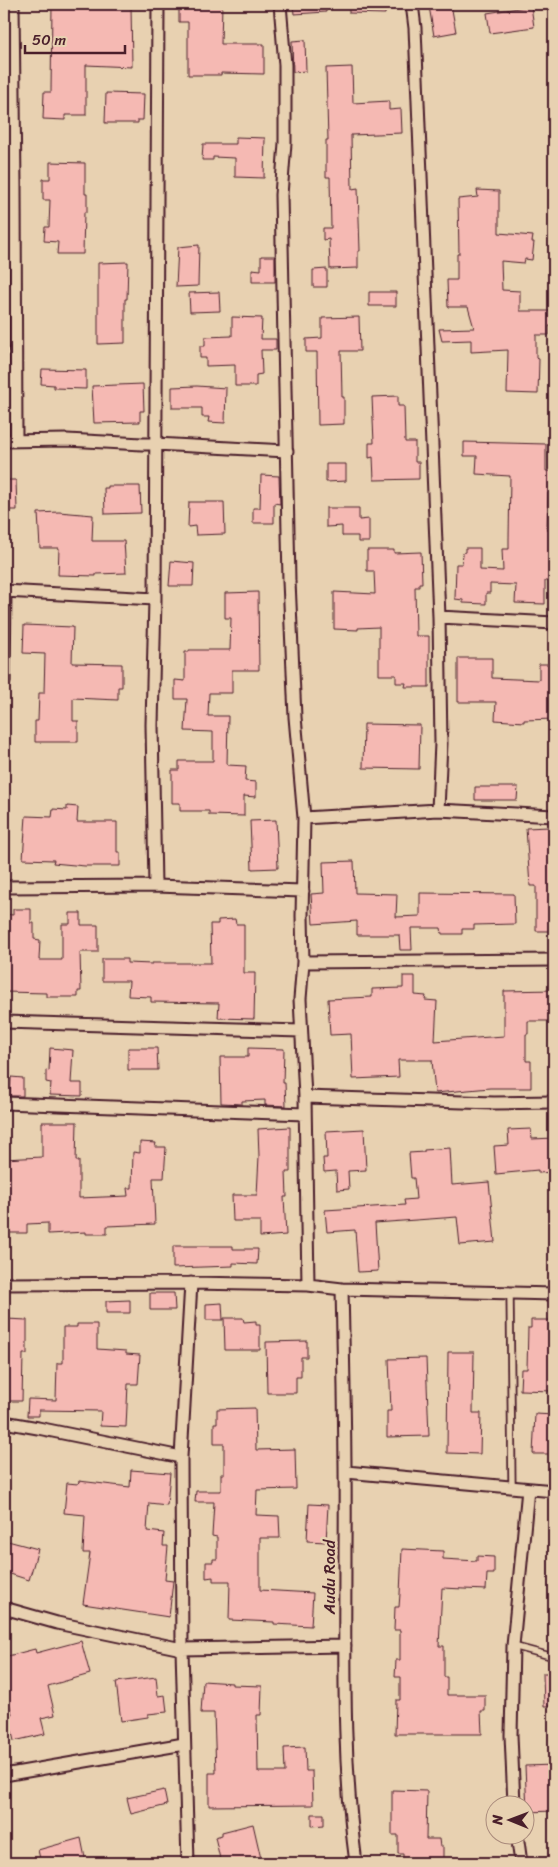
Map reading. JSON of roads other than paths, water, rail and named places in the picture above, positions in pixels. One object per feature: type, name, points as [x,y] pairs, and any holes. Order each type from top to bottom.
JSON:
[{"type":"street","points":[[13,4],[16,186],[16,441]]},
{"type":"street","points":[[155,886],[152,725],[155,599],[158,4]]},
{"type":"street","points":[[280,4],[286,65],[285,143],[281,195],[289,581],[295,717],[304,818],[303,962],[300,999],[305,1097],[308,1285]]},
{"type":"street","points":[[412,4],[415,28],[439,617],[441,744],[438,810]]},
{"type":"street","points":[[4,441],[67,440],[287,451]]},
{"type":"street","points":[[4,682],[5,591],[155,599]]},
{"type":"street","points":[[439,617],[554,623]]},
{"type":"street","points":[[304,818],[438,810],[554,816]]},
{"type":"street","points":[[4,887],[155,886],[303,892]]},
{"type":"street","points":[[303,962],[554,960]]},
{"type":"street","points":[[4,1022],[301,1031]]},
{"type":"street","points":[[305,1097],[494,1103],[554,1102]]},
{"type":"street","points":[[4,1103],[305,1114]]},
{"type":"street","points":[[188,1863],[182,1648],[181,1457],[191,1283]]},
{"type":"street","points":[[4,1284],[191,1283],[308,1285],[342,1289],[554,1294]]},
{"type":"street","name":"Audu Road","points":[[342,1289],[346,1472],[344,1694],[347,1773],[356,1863]]},
{"type":"street","points":[[4,1422],[181,1457]]},
{"type":"street","points":[[346,1472],[554,1491]]},
{"type":"street","points":[[514,1794],[511,1735],[512,1646],[528,1489]]},
{"type":"street","points":[[4,1608],[57,1623],[182,1648],[345,1646]]},
{"type":"street","points":[[4,1775],[184,1744]]},
{"type":"street","points":[[518,1844],[521,1863]]},
{"type":"lane","points":[[510,1292],[512,1488]]},
{"type":"lane","points":[[512,1646],[554,1656]]}]
